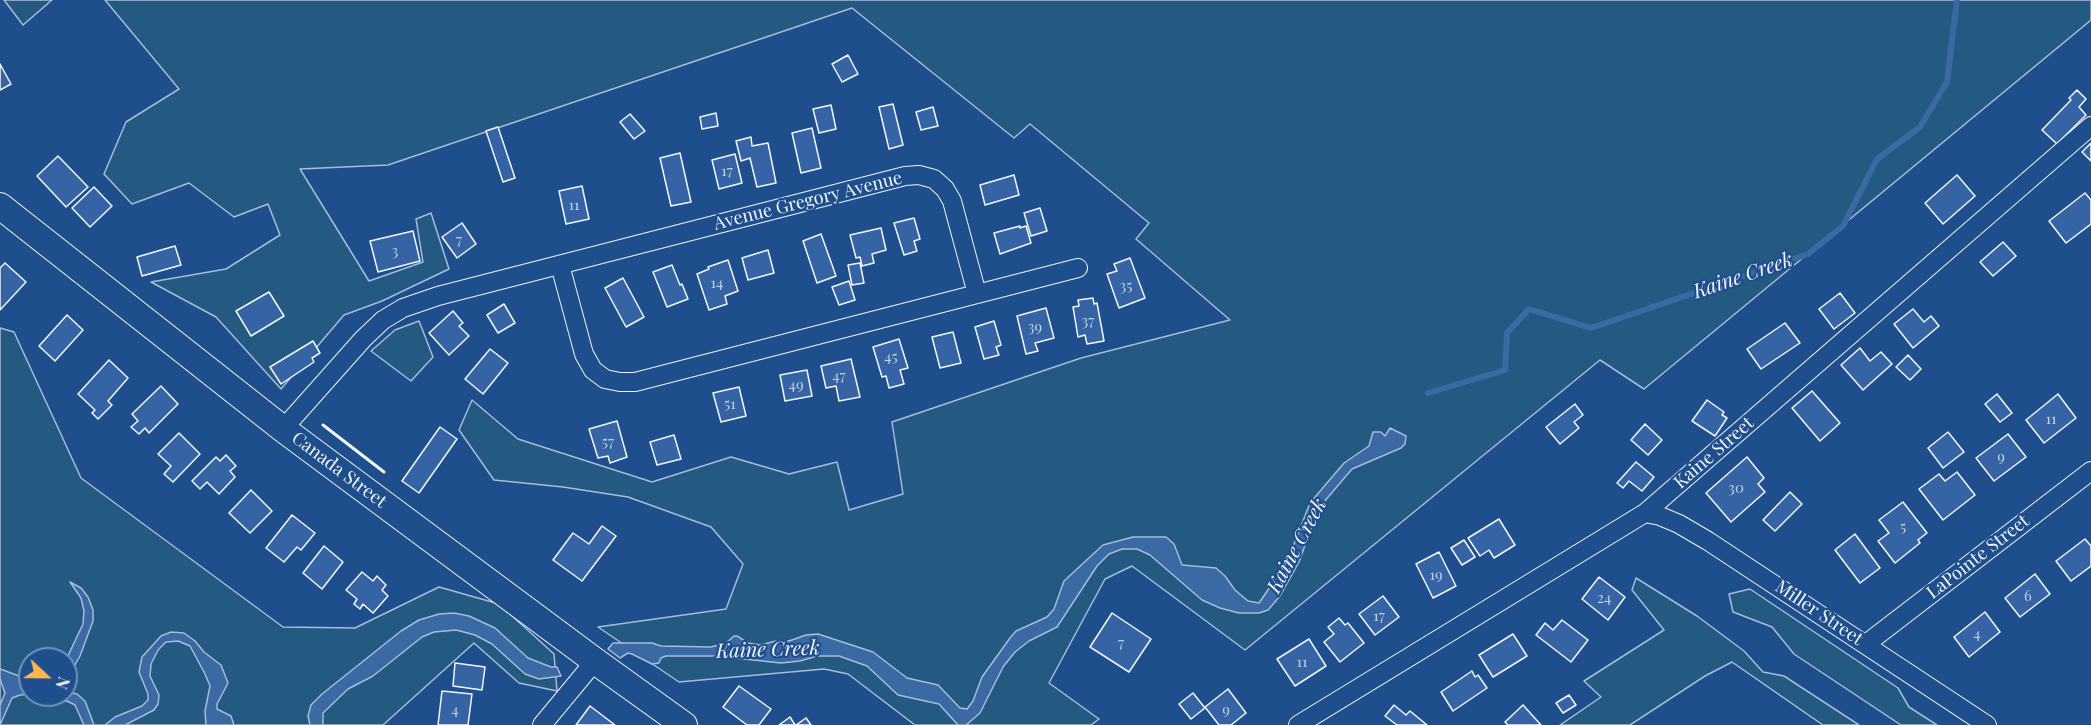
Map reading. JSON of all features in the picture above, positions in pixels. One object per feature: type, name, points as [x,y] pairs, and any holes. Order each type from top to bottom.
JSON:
[{"type":"main road","name":"Canada Street","points":[[0,206],[284,429],[684,725]]},
{"type":"street","name":"Kaine Street","points":[[1298,725],[1645,513],[2091,126]]},
{"type":"street","name":"Avenue Gregory Avenue","points":[[284,429],[363,339],[383,320],[403,308],[438,296],[905,176],[919,175],[933,179],[945,189],[952,201],[977,294]]},
{"type":"street","points":[[560,265],[584,354],[592,370],[605,379],[620,382],[635,382],[1078,267]]},
{"type":"street","name":"LaPointe Street","points":[[1866,644],[2091,471]]},
{"type":"street","name":"Miller Street","points":[[1645,513],[1679,524],[1708,541],[1987,725]]},
{"type":"street","points":[[542,725],[595,661]]},
{"type":"shaded area","points":[[4,0],[52,0],[23,25]]},
{"type":"shaded area","points":[[105,0],[2091,0],[2091,20],[1644,389],[1600,360],[1245,650],[1132,566],[1105,579],[1049,683],[1099,719],[1091,725],[915,725],[848,674],[824,669],[679,682],[598,627],[726,609],[743,564],[711,527],[628,497],[494,480],[459,430],[472,400],[518,439],[652,482],[731,457],[789,474],[837,462],[849,510],[903,494],[892,422],[1081,358],[1230,320],[1136,239],[1149,223],[1030,124],[1014,138],[852,8],[388,165],[300,169],[369,281],[423,262],[416,219],[431,213],[449,269],[382,301],[344,315],[281,389],[216,317],[151,282],[226,269],[280,235],[268,204],[234,217],[189,183],[132,204],[104,174],[126,122],[179,89]]},
{"type":"shaded area","points":[[419,321],[433,357],[411,381],[371,351],[395,330]]},
{"type":"shaded area","points":[[0,328],[14,332],[81,478],[283,627],[355,628],[439,587],[499,604],[554,654],[557,691],[519,683],[474,643],[383,725],[0,725]]},
{"type":"shaded area","points":[[1636,578],[1697,616],[1744,651],[1763,672],[1784,676],[1859,725],[1823,725],[1732,662],[1705,676],[1630,725],[1560,725],[1601,697],[1584,681],[1664,630],[1632,590]]},
{"type":"shaded area","points":[[1750,589],[1898,688],[1909,707],[1937,725],[1901,725],[1794,654],[1772,627],[1733,612],[1729,594]]},
{"type":"water","points":[[1390,428],[1406,436],[1405,444],[1401,448],[1352,469],[1318,509],[1299,562],[1280,596],[1268,610],[1259,613],[1239,613],[1220,608],[1202,600],[1150,555],[1137,549],[1122,549],[1109,554],[1097,566],[1057,627],[1029,641],[1015,652],[1003,667],[980,713],[966,725],[958,725],[939,704],[898,695],[867,666],[839,656],[817,656],[781,663],[716,656],[666,656],[661,658],[659,663],[652,664],[628,653],[620,658],[608,649],[613,643],[711,647],[726,643],[734,636],[748,643],[760,645],[818,634],[873,652],[907,678],[938,685],[960,708],[967,709],[973,701],[982,677],[1010,638],[1016,631],[1047,617],[1054,609],[1064,581],[1103,545],[1133,537],[1166,537],[1174,544],[1182,565],[1216,568],[1248,601],[1259,603],[1287,562],[1310,503],[1344,463],[1369,446],[1373,432],[1381,432],[1385,436]]},
{"type":"water","points":[[70,582],[81,588],[88,597],[93,610],[93,621],[78,660],[78,647],[72,647],[83,624],[84,611],[81,598]]},
{"type":"water","points":[[454,613],[469,616],[495,628],[528,658],[557,667],[561,676],[539,679],[525,674],[492,644],[475,635],[456,630],[434,632],[422,637],[373,676],[348,689],[323,713],[323,725],[310,725],[308,716],[311,705],[401,631],[419,620],[439,614]]},
{"type":"water","points":[[171,632],[184,633],[221,665],[228,683],[217,704],[217,709],[231,716],[234,725],[206,725],[205,711],[210,686],[190,646],[178,641],[166,642],[158,650],[151,664],[150,676],[159,695],[158,704],[154,710],[125,725],[105,725],[115,717],[142,706],[148,700],[148,694],[139,672],[142,657],[161,636]]},
{"type":"water","points":[[0,669],[18,676],[18,696],[12,698],[0,725],[0,705],[5,693],[0,679]]},
{"type":"water","points":[[78,695],[85,701],[94,725],[84,725],[76,707],[78,707]]},
{"type":"building","points":[[848,55],[858,74],[842,82],[832,64]]},
{"type":"building","points":[[0,64],[11,84],[0,90]]},
{"type":"building","points":[[2077,90],[2086,99],[2079,107],[2086,115],[2057,144],[2042,130],[2071,100],[2069,98]]},
{"type":"building","points":[[893,104],[903,145],[889,149],[879,107]]},
{"type":"building","points":[[831,105],[836,129],[819,133],[813,109]]},
{"type":"building","points":[[933,107],[938,126],[921,130],[916,112]]},
{"type":"building","points":[[716,113],[718,126],[702,129],[700,117]]},
{"type":"building","points":[[630,114],[645,131],[634,139],[620,122]]},
{"type":"building","points":[[498,127],[515,178],[503,182],[486,131]]},
{"type":"building","points":[[812,128],[821,168],[801,173],[792,133]]},
{"type":"building","points":[[751,137],[752,146],[768,143],[776,183],[757,187],[750,158],[741,161],[736,141]]},
{"type":"building","points":[[2091,143],[2091,161],[2082,152]]},
{"type":"building","points":[[680,153],[691,202],[671,206],[660,158]]},
{"type":"building","points":[[735,154],[742,183],[719,189],[712,160]]},
{"type":"building","points":[[58,156],[88,187],[66,207],[37,176]]},
{"type":"building","points":[[1014,175],[1019,195],[985,205],[980,185]]},
{"type":"building","points":[[1957,175],[1975,196],[1943,224],[1925,203]]},
{"type":"building","points":[[582,186],[589,219],[566,224],[559,191]]},
{"type":"building","points":[[94,187],[112,206],[90,227],[72,208]]},
{"type":"building","points":[[2085,193],[2091,200],[2091,224],[2066,243],[2049,221]]},
{"type":"building","points":[[1040,208],[1047,231],[1031,236],[1024,213]]},
{"type":"building","points":[[914,218],[920,239],[914,241],[917,251],[904,255],[894,223]]},
{"type":"building","points":[[462,223],[476,244],[457,258],[442,237]]},
{"type":"building","points":[[1020,226],[1020,228],[1026,226],[1031,243],[1000,254],[994,233]]},
{"type":"building","points":[[881,228],[886,250],[872,254],[874,263],[862,266],[860,257],[856,258],[850,235]]},
{"type":"building","points":[[413,231],[420,261],[378,272],[370,241]]},
{"type":"building","points":[[821,234],[836,276],[817,283],[803,241]]},
{"type":"building","points":[[2003,242],[2016,256],[1993,276],[1980,262]]},
{"type":"building","points":[[175,246],[181,265],[142,276],[137,257]]},
{"type":"building","points":[[768,250],[774,273],[748,280],[742,258]]},
{"type":"building","points":[[1130,258],[1145,298],[1119,308],[1107,274],[1117,271],[1114,264]]},
{"type":"building","points":[[728,260],[738,291],[725,296],[727,304],[709,310],[697,274],[709,269],[708,267]]},
{"type":"building","points":[[5,263],[26,282],[0,310],[0,268]]},
{"type":"building","points":[[860,263],[864,283],[852,285],[848,265]]},
{"type":"building","points":[[672,265],[688,299],[667,307],[653,272]]},
{"type":"building","points":[[623,278],[644,317],[626,327],[605,288]]},
{"type":"building","points":[[849,281],[855,300],[839,305],[832,287]]},
{"type":"building","points":[[269,292],[284,316],[251,336],[236,311]]},
{"type":"building","points":[[1840,293],[1855,313],[1834,329],[1819,309]]},
{"type":"building","points":[[1093,298],[1094,304],[1097,303],[1104,341],[1087,344],[1085,335],[1078,337],[1073,307],[1079,306],[1078,300]]},
{"type":"building","points":[[504,304],[515,323],[498,333],[487,315]]},
{"type":"building","points":[[1046,308],[1054,338],[1035,343],[1038,351],[1026,354],[1017,316]]},
{"type":"building","points":[[1913,309],[1924,322],[1931,316],[1939,326],[1913,348],[1894,324]]},
{"type":"building","points":[[453,311],[463,323],[459,326],[469,336],[449,355],[429,333]]},
{"type":"building","points":[[67,315],[83,330],[55,361],[39,346]]},
{"type":"building","points":[[994,321],[1001,345],[996,347],[999,355],[984,359],[975,327]]},
{"type":"building","points":[[1785,323],[1800,343],[1761,369],[1747,349]]},
{"type":"building","points":[[953,332],[961,363],[940,368],[932,337]]},
{"type":"building","points":[[899,339],[908,368],[900,370],[904,384],[889,388],[886,376],[882,377],[873,347]]},
{"type":"building","points":[[313,341],[320,353],[312,358],[314,362],[281,384],[270,367]]},
{"type":"building","points":[[1860,348],[1870,361],[1881,352],[1892,364],[1863,390],[1841,365]]},
{"type":"building","points":[[490,349],[508,363],[483,394],[465,379]]},
{"type":"building","points":[[1908,355],[1921,369],[1910,380],[1896,367]]},
{"type":"building","points":[[851,359],[860,397],[839,401],[836,386],[826,388],[821,366]]},
{"type":"building","points":[[109,360],[128,378],[108,401],[112,405],[98,419],[92,413],[95,410],[78,394]]},
{"type":"building","points":[[807,370],[812,396],[785,401],[780,375]]},
{"type":"building","points":[[161,386],[178,404],[149,433],[145,428],[139,434],[131,427],[138,421],[132,414]]},
{"type":"building","points":[[739,387],[746,416],[721,422],[713,393]]},
{"type":"building","points":[[1812,391],[1840,423],[1820,441],[1792,408]]},
{"type":"building","points":[[1997,394],[2012,413],[2000,422],[1985,404]]},
{"type":"building","points":[[2058,394],[2076,418],[2044,443],[2026,420]]},
{"type":"building","points":[[1707,400],[1724,412],[1722,415],[1727,418],[1715,436],[1692,421]]},
{"type":"building","points":[[1575,404],[1583,415],[1574,422],[1579,428],[1560,444],[1546,427]]},
{"type":"building","points":[[617,421],[627,457],[610,463],[608,456],[598,458],[589,429]]},
{"type":"building","points":[[1645,424],[1662,440],[1648,455],[1631,440]]},
{"type":"building","points":[[440,427],[457,439],[419,493],[402,481]]},
{"type":"building","points":[[1948,432],[1964,452],[1943,468],[1928,448]]},
{"type":"building","points":[[179,433],[200,454],[173,482],[164,474],[171,466],[158,454]]},
{"type":"building","points":[[2008,434],[2026,457],[1994,481],[1976,458]]},
{"type":"building","points":[[674,435],[681,459],[657,465],[650,442]]},
{"type":"building","points":[[226,455],[236,466],[230,471],[235,477],[219,494],[207,482],[200,489],[192,481],[216,457],[220,461]]},
{"type":"building","points":[[1747,457],[1764,478],[1758,484],[1765,492],[1731,522],[1706,493]]},
{"type":"building","points":[[1636,462],[1654,477],[1642,491],[1629,481],[1623,488],[1617,483]]},
{"type":"building","points":[[1957,472],[1975,495],[1943,520],[1919,489],[1939,474],[1945,481]]},
{"type":"building","points":[[251,490],[272,511],[250,533],[229,513]]},
{"type":"building","points":[[1790,492],[1802,504],[1775,531],[1763,520]]},
{"type":"building","points":[[1903,502],[1927,533],[1918,540],[1920,543],[1895,563],[1878,541],[1889,533],[1879,520]]},
{"type":"building","points":[[292,515],[315,533],[301,550],[297,547],[284,562],[266,548]]},
{"type":"building","points":[[1499,519],[1515,545],[1494,558],[1489,550],[1480,556],[1468,538]]},
{"type":"building","points":[[602,526],[616,536],[582,581],[553,560],[573,533],[589,544]]},
{"type":"building","points":[[1855,534],[1880,568],[1860,583],[1835,550]]},
{"type":"building","points":[[2085,539],[2091,546],[2091,566],[2071,581],[2056,561]]},
{"type":"building","points":[[1464,540],[1475,557],[1462,565],[1451,548]]},
{"type":"building","points":[[324,546],[343,562],[322,589],[303,573]]},
{"type":"building","points":[[1439,552],[1456,586],[1433,598],[1416,564]]},
{"type":"building","points":[[362,572],[373,581],[377,576],[386,585],[382,590],[388,596],[373,613],[363,604],[360,609],[354,604],[357,599],[346,590]]},
{"type":"building","points":[[2035,574],[2050,594],[2020,617],[2005,598]]},
{"type":"building","points":[[1599,577],[1625,597],[1608,620],[1582,599]]},
{"type":"building","points":[[1383,596],[1399,617],[1375,635],[1359,614]]},
{"type":"building","points":[[1985,612],[2000,632],[1969,657],[1954,637]]},
{"type":"building","points":[[1112,613],[1151,639],[1129,672],[1090,647]]},
{"type":"building","points":[[1339,618],[1345,625],[1348,623],[1364,643],[1340,662],[1324,642],[1334,634],[1328,627]]},
{"type":"building","points":[[1562,620],[1588,640],[1571,662],[1536,635],[1545,623],[1553,630]]},
{"type":"building","points":[[1513,634],[1527,656],[1493,677],[1479,655]]},
{"type":"building","points":[[1309,639],[1326,666],[1295,686],[1277,659]]},
{"type":"building","points":[[455,663],[485,667],[482,690],[453,686]]},
{"type":"building","points":[[1472,671],[1475,677],[1478,675],[1487,688],[1453,711],[1441,692]]},
{"type":"building","points":[[739,686],[771,709],[759,725],[747,725],[723,707]]},
{"type":"building","points":[[1228,689],[1246,713],[1231,725],[1219,725],[1205,707]]},
{"type":"building","points":[[442,691],[472,694],[468,725],[438,725]]},
{"type":"building","points":[[1193,693],[1205,708],[1191,719],[1179,704]]},
{"type":"building","points":[[1569,695],[1576,705],[1563,713],[1556,703]]},
{"type":"building","points":[[1394,705],[1406,715],[1410,711],[1427,725],[1397,725],[1385,716]]},
{"type":"building","points":[[1523,705],[1541,725],[1508,725],[1505,722]]},
{"type":"building","points":[[590,706],[615,725],[576,725]]},
{"type":"building","points":[[790,717],[795,725],[779,725]]},
{"type":"building","points":[[806,718],[811,725],[796,725]]},
{"type":"waterway","name":"Kaine Creek","points":[[1428,393],[1505,370],[1507,333],[1529,309],[1591,328],[1808,254],[1843,226],[1877,159],[1920,127],[1947,82],[1957,0]]},
{"type":"wall","points":[[323,425],[384,472]]}]
